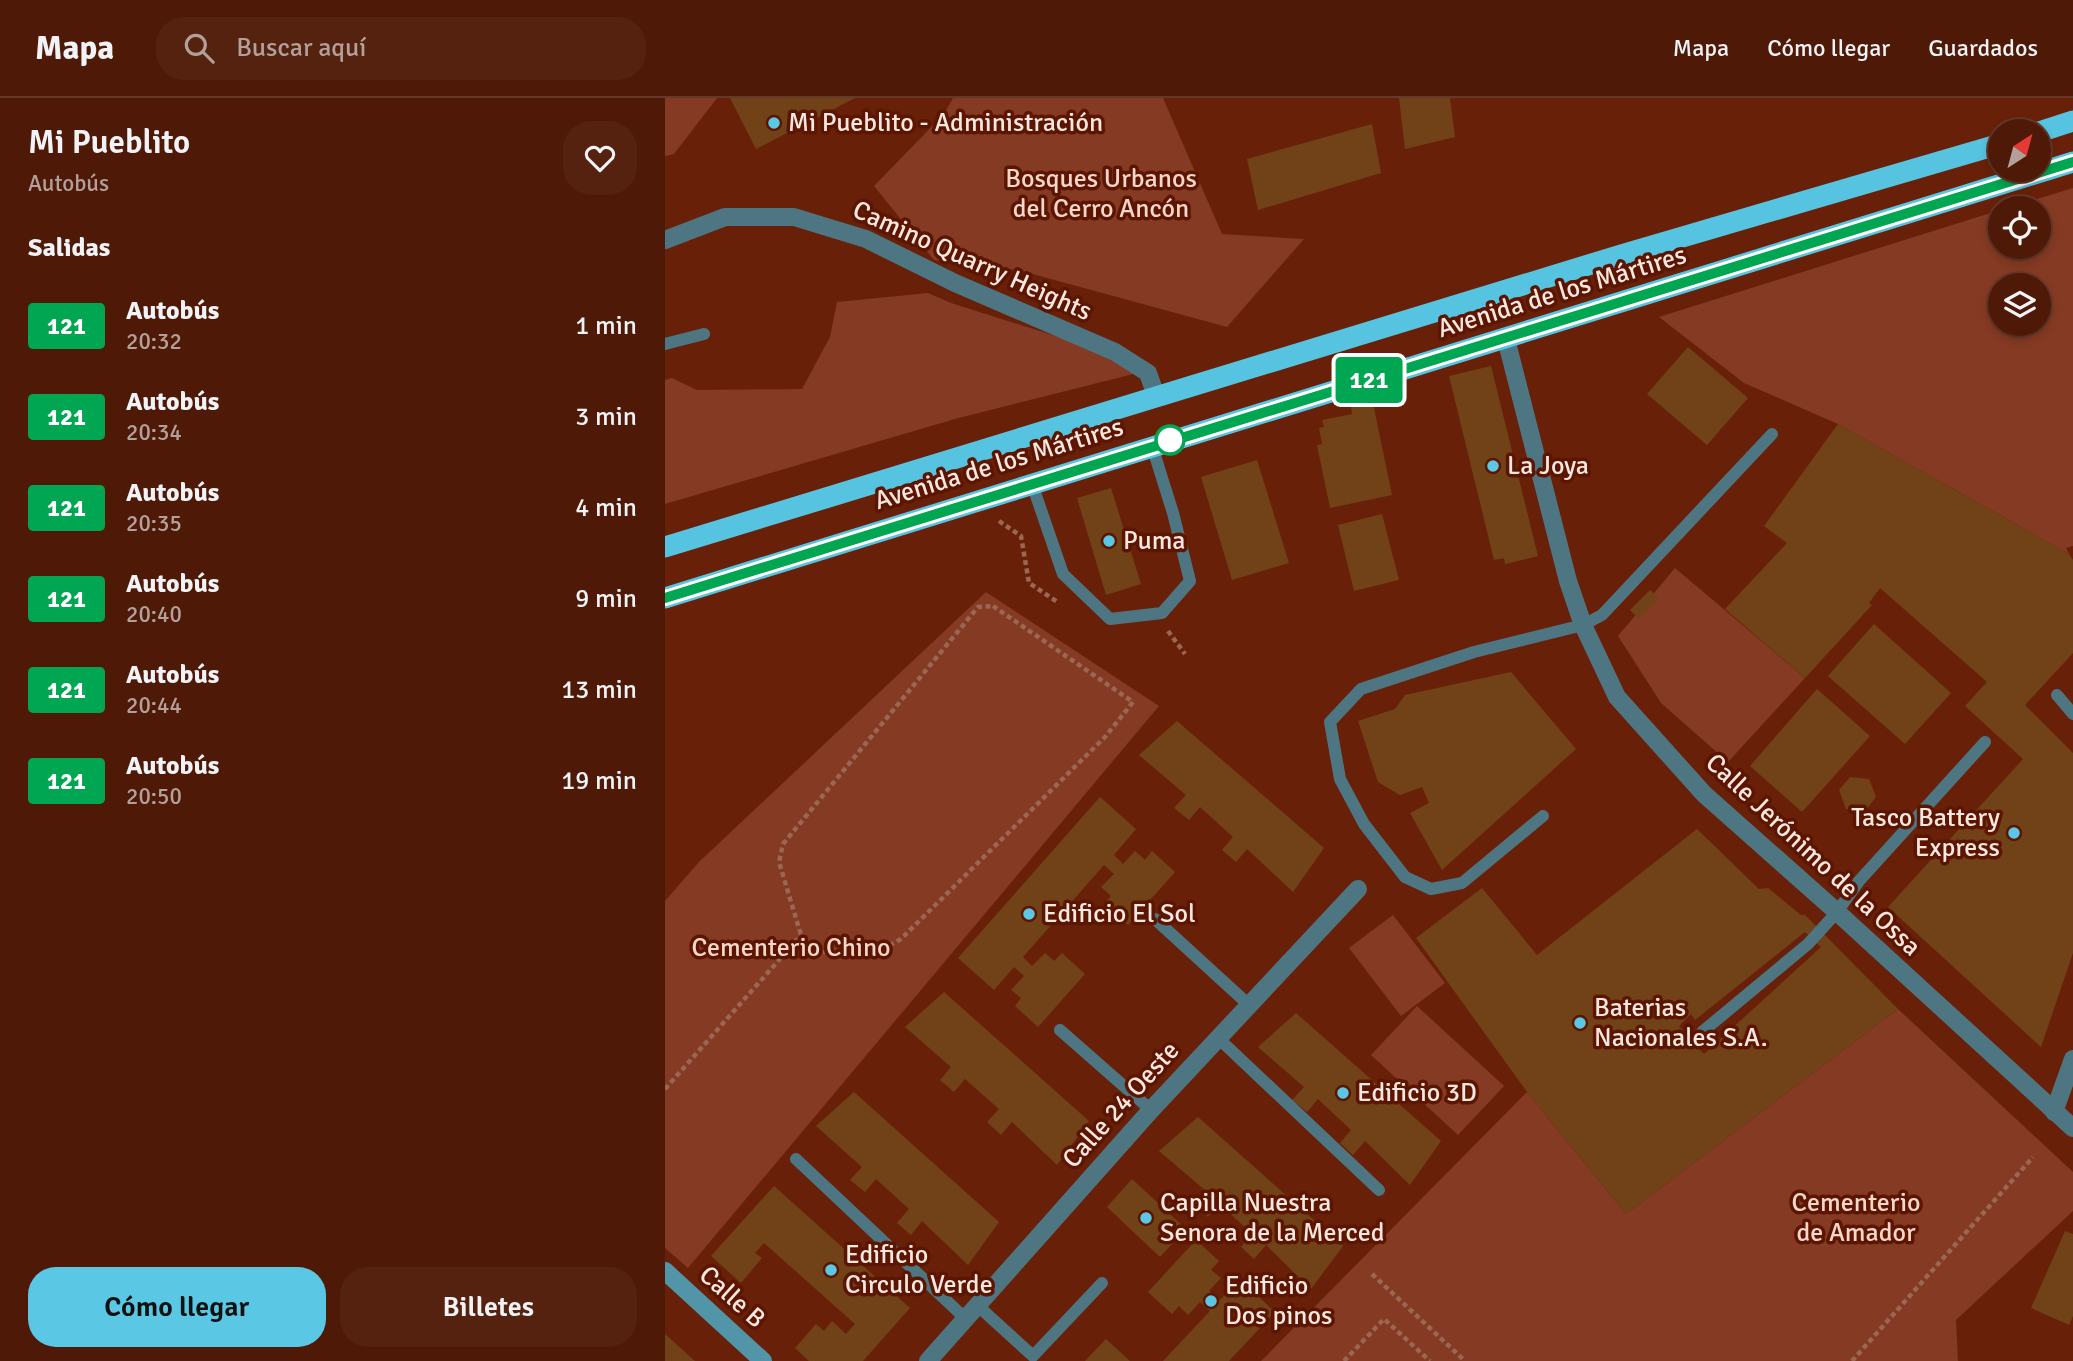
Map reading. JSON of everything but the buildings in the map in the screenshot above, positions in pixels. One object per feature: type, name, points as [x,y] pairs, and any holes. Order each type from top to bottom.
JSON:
[{"type":"highway","points":[[2051,128],[2073,121]]},
{"type":"highway","name":"Avenida de los Mártires","points":[[665,547],[1621,255],[1988,148]]},
{"type":"highway","name":"Avenida de los Mártires","points":[[665,598],[2073,162]]},
{"type":"street","name":"Camino Quarry Heights","points":[[665,240],[725,216],[794,217],[866,239],[955,283],[1115,352],[1148,373],[1156,396]]},
{"type":"street","name":"Calle Jerónimo de la Ossa","points":[[1506,339],[1568,582],[1583,625],[1617,697],[1704,794],[2073,1128]]},
{"type":"street","name":"Calle 24 Oeste","points":[[928,1361],[1217,1037],[1358,889]]},
{"type":"street","points":[[2054,1112],[2073,1059]]},
{"type":"street","name":"Calle B","points":[[666,1276],[763,1361]]},
{"type":"lane","points":[[665,344],[703,334]]},
{"type":"lane","points":[[1543,816],[1462,883],[1431,889],[1405,877],[1364,824],[1339,779],[1330,722],[1361,689],[1474,652],[1583,625],[1602,615],[1772,434]]},
{"type":"lane","points":[[1032,484],[1063,574],[1110,620],[1163,613],[1190,582],[1173,513],[1152,446]]},
{"type":"lane","points":[[2057,695],[2073,714]]},
{"type":"lane","points":[[1703,1032],[1808,944],[1837,912],[1859,881],[1985,742]]},
{"type":"lane","points":[[1155,919],[1249,1004]]},
{"type":"lane","points":[[1060,1030],[1151,1110]]},
{"type":"lane","points":[[1217,1037],[1379,1190]]},
{"type":"lane","points":[[796,1158],[972,1312],[1033,1356],[1102,1283]]},
{"type":"path","points":[[992,516],[1021,536],[1030,583],[1061,604]]},
{"type":"path","points":[[993,606],[1133,702],[1105,737],[901,939],[878,952],[823,951],[801,935],[779,862],[783,844],[978,607],[993,606]]},
{"type":"path","points":[[1160,626],[1167,629],[1185,654]]},
{"type":"path","points":[[665,1089],[801,935]]},
{"type":"path","points":[[1852,1361],[2033,1157]]},
{"type":"path","points":[[1371,1274],[1465,1361]]},
{"type":"path","points":[[1344,1361],[1384,1319],[1430,1361]]},
{"type":"green space","points":[[665,98],[717,98],[674,154],[665,156]]},
{"type":"green space","name":"Bosques Urbanos del Cerro Ancón","points":[[953,98],[1163,98],[1222,234],[1304,239],[1227,327],[1018,270],[934,260],[874,186],[944,114]]},
{"type":"green space","points":[[2073,188],[2073,546],[2066,548],[2069,554],[1838,424],[1744,383],[1659,317],[1988,214],[1988,259],[2051,259],[2051,196],[2047,196]]},
{"type":"green space","points":[[928,293],[951,303],[1157,368],[955,419],[665,504],[665,380],[672,378],[697,390],[802,389],[830,337],[837,302]]},
{"type":"green space","points":[[1675,568],[1805,678],[1728,762],[1661,703],[1618,636]]},
{"type":"green space","name":"Cementerio Chino","points":[[986,592],[1159,706],[688,1268],[665,1248],[665,901],[699,862]]},
{"type":"green space","points":[[1393,915],[1445,983],[1401,1016],[1349,948]]},
{"type":"green space","points":[[1417,1006],[1504,1086],[1458,1135],[1371,1055]]},
{"type":"green space","name":"Cementerio de Amador","points":[[1898,1009],[2073,1172],[2073,1211],[1956,1320],[1958,1361],[1261,1361],[1527,1092],[1626,1214]]},
{"type":"bus line","name":"121","points":[[665,598],[2073,162]]},
{"type":"place","name":"Mi Pueblito - Administración","points":[[774,123]]},
{"type":"place","name":"La Joya","points":[[1493,466]]},
{"type":"place","name":"Puma","points":[[1109,541]]},
{"type":"place","name":"Tasco Battery Express","points":[[2014,833]]},
{"type":"place","name":"Edificio El Sol","points":[[1029,914]]},
{"type":"place","name":"Baterias Nacionales S.A.","points":[[1580,1023]]},
{"type":"place","name":"Edificio 3D","points":[[1343,1093]]},
{"type":"place","name":"Capilla Nuestra Senora de la Merced","points":[[1146,1218]]},
{"type":"place","name":"Edificio Circulo Verde","points":[[831,1270]]},
{"type":"place","name":"Edificio Dos pinos","points":[[1211,1301]]}]
